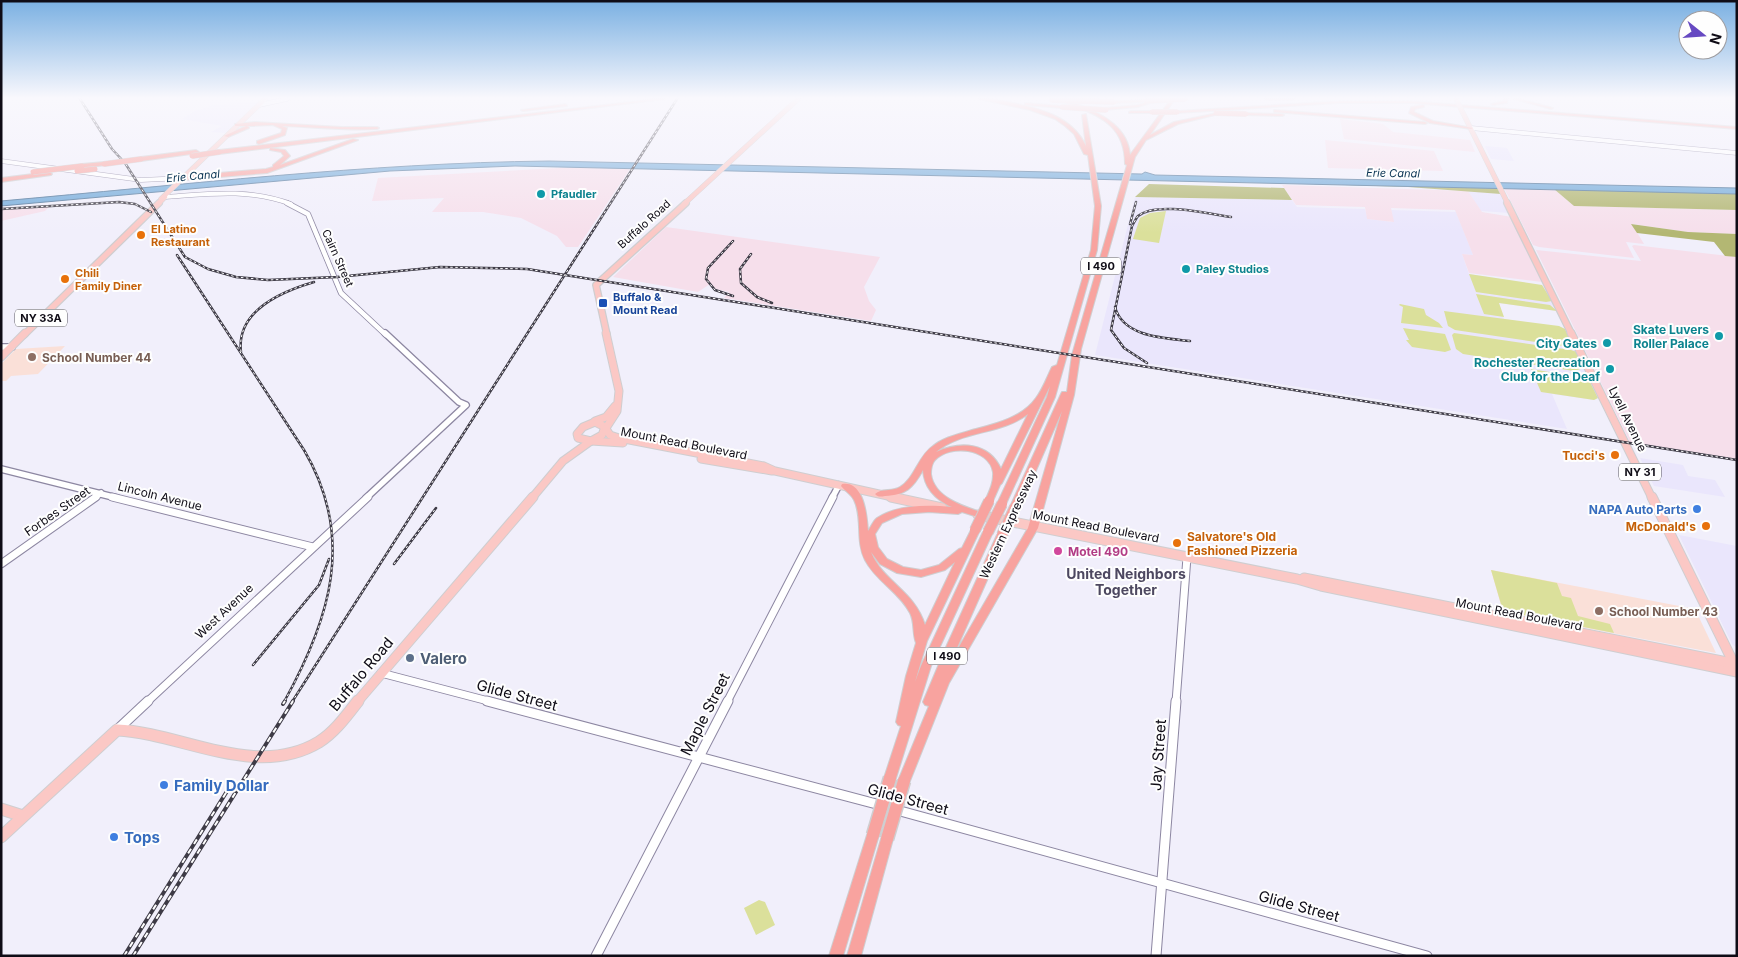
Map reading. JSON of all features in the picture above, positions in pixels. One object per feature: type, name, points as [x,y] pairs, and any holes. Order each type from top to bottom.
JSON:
[{"type":"highway","points":[[221,150],[252,144]]},
{"type":"highway","points":[[242,146],[263,144]]},
{"type":"highway","points":[[1,174],[82,166],[105,166],[273,144]]},
{"type":"highway","points":[[181,181],[267,171],[295,163],[344,144]]},
{"type":"highway","points":[[1082,144],[1093,169]]},
{"type":"highway","name":"Western Expressway","points":[[836,956],[926,666],[1046,410],[1067,344],[1096,244],[1098,213],[1089,144]]},
{"type":"highway","points":[[1125,144],[1128,149],[1128,170]]},
{"type":"highway","name":"Western Expressway","points":[[854,956],[904,781],[936,683],[1058,412],[1078,349],[1128,170],[1134,154],[1141,144]]},
{"type":"highway","points":[[1134,154],[1144,144]]},
{"type":"highway","points":[[181,181],[257,171],[279,164],[287,156],[283,151],[270,149],[221,150]]},
{"type":"highway","points":[[1,180],[95,169],[105,166]]},
{"type":"highway","points":[[918,653],[930,622],[1067,344]]},
{"type":"highway","points":[[904,781],[944,682],[1034,526],[1071,390],[1078,349]]},
{"type":"highway","points":[[879,494],[899,492],[907,487],[924,459],[937,446],[1016,420],[1031,409],[1042,395]]},
{"type":"highway","points":[[981,516],[951,504],[933,490],[927,475],[930,460],[941,452],[956,448],[973,450],[986,455],[994,463],[997,471],[989,502]]},
{"type":"highway","points":[[842,486],[854,493],[861,504],[862,540],[869,559],[878,572],[911,604],[917,614],[920,633],[918,653],[890,778]]},
{"type":"highway","points":[[958,511],[914,510],[889,515],[879,522],[872,531],[870,539],[872,550],[882,562],[898,570],[913,572],[931,571],[954,559],[975,530]]},
{"type":"main road","name":"NY 33A","points":[[1,357],[218,144]]},
{"type":"main road","name":"Buffalo Road","points":[[117,730],[223,752],[292,754],[315,746],[328,736],[463,575],[561,465],[578,447],[602,435],[616,414],[618,383],[596,285],[749,144]]},
{"type":"main road","name":"Lyell Avenue","points":[[1479,144],[1736,667]]},
{"type":"main road","points":[[592,423],[608,415],[618,403]]},
{"type":"main road","name":"Buffalo Road","points":[[561,465],[581,428],[592,423]]},
{"type":"main road","name":"Mount Read Boulevard","points":[[592,423],[600,423],[607,427],[616,437],[764,466],[772,471]]},
{"type":"main road","name":"Mount Read Boulevard","points":[[577,437],[582,441],[628,444],[762,472],[772,471],[981,516],[1297,579],[1321,586],[1736,667]]},
{"type":"main road","name":"West Avenue","points":[[1,837],[117,730]]},
{"type":"main road","points":[[1,809],[23,816]]},
{"type":"street","points":[[1638,144],[1737,153]]},
{"type":"street","points":[[1,161],[141,180],[181,181]]},
{"type":"street","name":"Cairn Street","points":[[167,195],[227,192],[276,200],[299,207],[308,214],[341,293],[459,402],[466,405]]},
{"type":"street","points":[[1,347],[12,347]]},
{"type":"street","name":"West Avenue","points":[[117,730],[466,405]]},
{"type":"street","name":"Lincoln Avenue","points":[[1,469],[313,547]]},
{"type":"street","name":"Maple Street","points":[[596,956],[698,757],[842,486]]},
{"type":"street","name":"Forbes Street","points":[[1,564],[101,493]]},
{"type":"street","name":"Jay Street","points":[[1156,956],[1187,556]]},
{"type":"street","name":"Glide Street","points":[[381,673],[698,757],[1427,956]]},
{"type":"shaded area","points":[[1325,144],[1361,144],[1434,151],[1443,171],[1328,168]]},
{"type":"shaded area","points":[[1391,144],[1472,144],[1475,152]]},
{"type":"shaded area","points":[[1485,146],[1507,148],[1514,161],[1491,159]]},
{"type":"shaded area","points":[[578,167],[630,169],[578,247],[566,247],[557,236],[521,218],[483,212],[432,212],[444,198],[372,201],[378,178]]},
{"type":"shaded area","points":[[1282,185],[1468,191],[1482,212],[1512,217],[1542,282],[1469,273],[1462,254],[1473,255],[1455,210],[1391,208],[1394,222],[1367,219],[1365,207],[1296,205]]},
{"type":"shaded area","points":[[1504,188],[1554,189],[1574,206],[1737,210],[1737,234],[1688,232],[1632,224],[1644,244],[1626,242],[1634,258],[1539,247],[1533,245]]},
{"type":"shaded area","points":[[1468,191],[1501,194],[1510,213],[1481,211]]},
{"type":"shaded area","points":[[1135,197],[1292,200],[1297,207],[1365,209],[1368,219],[1393,222],[1391,210],[1456,212],[1473,255],[1462,254],[1469,274],[1545,286],[1557,311],[1499,303],[1504,319],[1565,329],[1598,398],[1594,400],[1552,394],[1567,429],[1095,355]]},
{"type":"shaded area","points":[[50,206],[45,211],[1,221],[1,210]]},
{"type":"shaded area","points":[[666,227],[880,257],[864,287],[869,301],[876,310],[871,321],[724,298],[729,292],[716,289],[710,284],[698,292],[613,277]]},
{"type":"shaded area","points":[[1632,246],[1737,257],[1737,459],[1630,442],[1536,250],[1641,261]]},
{"type":"shaded area","name":"School Number 44","points":[[65,346],[38,374],[11,376],[6,381],[1,381],[1,364],[16,349]]},
{"type":"shaded area","points":[[1640,458],[1683,465],[1688,476],[1715,480],[1725,497],[1654,486]]},
{"type":"shaded area","points":[[1679,535],[1737,546],[1737,648],[1732,644]]},
{"type":"shaded area","name":"School Number 43","points":[[1491,570],[1695,609],[1716,653],[1503,612]]},
{"type":"green space","points":[[1281,183],[1498,188],[1501,194],[1408,187]]},
{"type":"green space","points":[[1149,184],[1284,188],[1292,200],[1135,197]]},
{"type":"green space","points":[[1554,189],[1737,194],[1737,210],[1574,206]]},
{"type":"green space","points":[[1166,211],[1159,243],[1133,239],[1140,218],[1150,213]]},
{"type":"green space","points":[[1631,224],[1688,232],[1737,234],[1737,257],[1725,256],[1714,242],[1637,233]]},
{"type":"green space","points":[[1469,274],[1542,285],[1552,301],[1546,302],[1476,292]]},
{"type":"green space","points":[[1476,294],[1550,305],[1557,311],[1499,303],[1504,317],[1484,314]]},
{"type":"green space","points":[[1400,304],[1424,309],[1426,315],[1439,323],[1443,328],[1401,323],[1403,307]]},
{"type":"green space","points":[[1444,311],[1559,326],[1565,329],[1573,346],[1455,330],[1448,326]]},
{"type":"green space","points":[[1403,328],[1445,334],[1451,350],[1445,352],[1412,347],[1406,340],[1409,340]]},
{"type":"green space","points":[[1454,333],[1571,350],[1577,352],[1584,368],[1574,371],[1463,354],[1456,349],[1452,335]]},
{"type":"green space","points":[[1531,369],[1585,378],[1590,382],[1598,398],[1594,400],[1541,392]]},
{"type":"green space","points":[[1491,570],[1557,583],[1562,596],[1571,598],[1578,616],[1610,624],[1614,633],[1503,611]]},
{"type":"green space","points":[[759,900],[765,902],[775,925],[756,935],[744,908]]},
{"type":"water","points":[[549,161],[1142,174],[1145,172],[1155,175],[1737,188],[1737,194],[515,166],[390,171],[1,206],[1,201],[343,170]]},
{"type":"railway","points":[[109,144],[125,163],[185,257],[208,269],[236,277],[268,280],[337,277],[440,267],[527,269],[565,275]]},
{"type":"railway","points":[[565,275],[648,144]]},
{"type":"railway","points":[[1,209],[119,202],[135,204],[151,212]]},
{"type":"railway","points":[[1130,224],[1136,202]]},
{"type":"railway","points":[[1115,308],[1132,226],[1138,216],[1157,209],[1170,209],[1197,211],[1231,217]]},
{"type":"railway","points":[[733,241],[708,268],[706,279],[715,290],[733,296]]},
{"type":"railway","points":[[751,254],[740,269],[741,283],[757,297],[772,303]]},
{"type":"railway","points":[[177,255],[304,450],[320,483],[329,515],[333,547],[331,578],[324,609],[314,640],[284,702]]},
{"type":"railway","points":[[292,702],[565,275]]},
{"type":"railway","points":[[565,275],[1737,460]]},
{"type":"railway","points":[[241,352],[241,338],[253,314],[263,305],[288,291],[314,282]]},
{"type":"railway","points":[[1115,308],[1119,317],[1126,325],[1135,330],[1157,337],[1190,341]]},
{"type":"railway","points":[[1115,308],[1111,330],[1124,348],[1147,363]]},
{"type":"railway","points":[[394,564],[436,508]]},
{"type":"railway","points":[[253,665],[319,585],[329,559]]},
{"type":"railway","points":[[133,956],[293,701]]},
{"type":"railway","points":[[124,956],[229,788]]},
{"type":"place","name":"Pfaudler","points":[[541,194]]},
{"type":"place","name":"El Latino Restaurant","points":[[141,235]]},
{"type":"place","name":"Paley Studios","points":[[1186,269]]},
{"type":"place","name":"Chili Family Diner","points":[[65,279]]},
{"type":"place","name":"Buffalo & Mount Read","points":[[603,303]]},
{"type":"place","name":"Skate Luvers Roller Palace","points":[[1719,336]]},
{"type":"place","name":"City Gates","points":[[1607,343]]},
{"type":"place","name":"School Number 44","points":[[32,357]]},
{"type":"place","name":"Rochester Recreation Club for the Deaf","points":[[1610,369]]},
{"type":"place","name":"Tucci's","points":[[1615,455]]},
{"type":"place","name":"NAPA Auto Parts","points":[[1697,509]]},
{"type":"place","name":"McDonald's","points":[[1706,526]]},
{"type":"place","name":"Salvatore's Old Fashioned Pizzeria","points":[[1177,543]]},
{"type":"place","name":"Motel 490","points":[[1058,551]]},
{"type":"place","name":"School Number 43","points":[[1599,611]]},
{"type":"place","name":"Valero","points":[[410,658]]},
{"type":"place","name":"Family Dollar","points":[[164,785]]},
{"type":"place","name":"Tops","points":[[114,837]]},
{"type":"district","name":"United Neighbors Together","points":[[1126,582]]},
{"type":"water label","name":"Erie Canal","points":[[1393,173]]},
{"type":"water label","name":"Erie Canal","points":[[193,176]]}]
